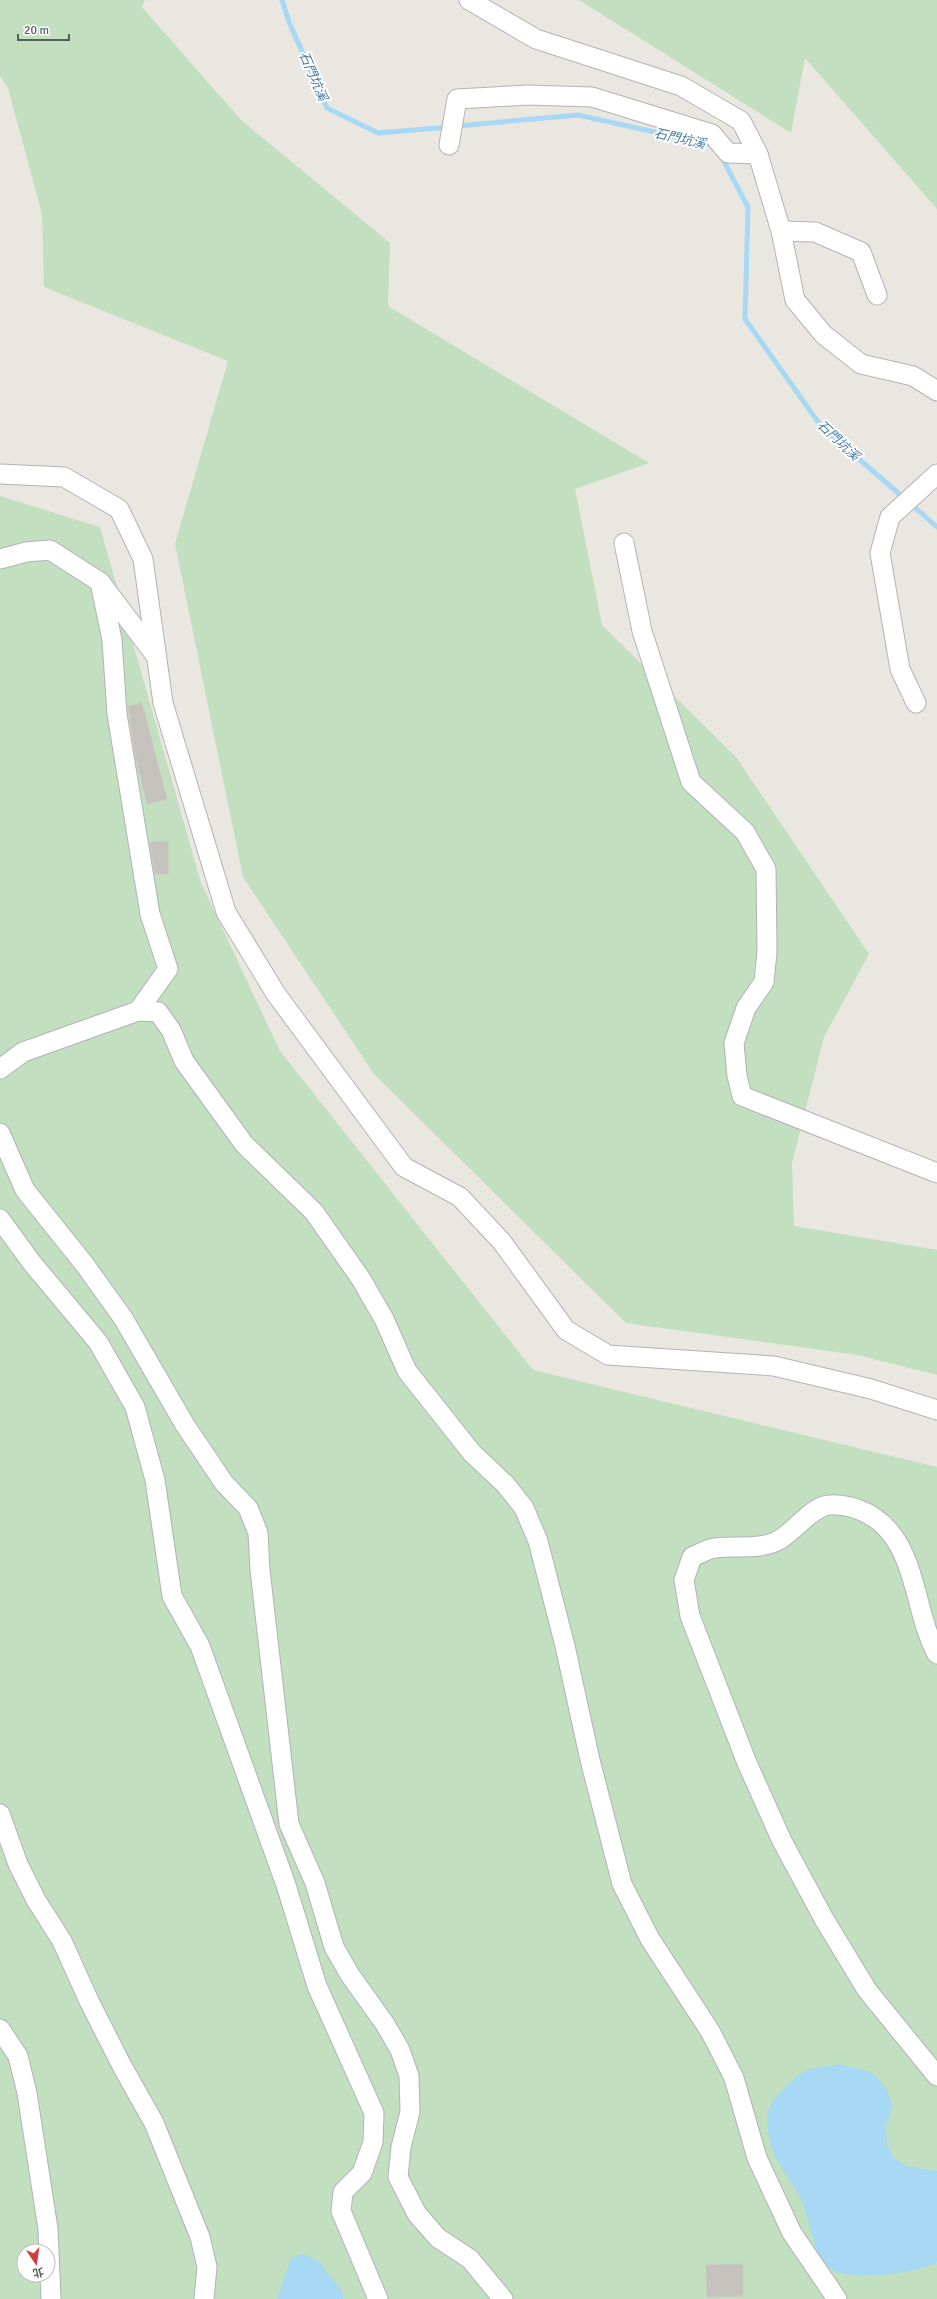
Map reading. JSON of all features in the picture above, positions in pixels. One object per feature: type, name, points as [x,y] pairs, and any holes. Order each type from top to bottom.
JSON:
[{"type":"street","points":[[469,0],[536,39],[680,86],[741,121],[758,154],[781,231],[794,300],[824,335],[860,364],[913,376],[937,391]]},
{"type":"street","points":[[449,145],[457,99],[528,94],[592,98],[712,134],[728,153],[758,154]]},
{"type":"street","points":[[781,231],[815,232],[861,252],[877,295]]},
{"type":"street","points":[[0,474],[64,477],[119,508],[143,559],[163,703],[226,912],[272,988],[404,1167],[460,1197],[502,1242],[566,1330],[608,1355],[774,1366],[871,1389],[937,1410]]},
{"type":"street","points":[[916,703],[900,669],[880,553],[890,517],[937,474]]},
{"type":"street","points":[[624,542],[642,631],[691,782],[745,832],[766,869],[767,952],[764,982],[746,1008],[734,1043],[737,1076],[742,1096],[937,1172]]},
{"type":"street","points":[[0,559],[26,552],[50,550],[100,582],[156,657]]},
{"type":"street","points":[[100,582],[112,640],[117,714],[150,914],[168,969],[138,1011]]},
{"type":"street","points":[[0,1069],[23,1052],[138,1011],[158,1012],[171,1030],[184,1061],[244,1144],[314,1212],[361,1279],[384,1319],[406,1371],[472,1453],[505,1484],[524,1508],[538,1540],[565,1646],[590,1760],[622,1884],[650,1940],[710,2031],[734,2078],[757,2158],[792,2233],[837,2299]]},
{"type":"street","points":[[0,1132],[24,1190],[85,1265],[123,1318],[186,1425],[224,1482],[248,1508],[258,1532],[260,1570],[289,1824],[315,1883],[334,1947],[350,1975],[386,2024],[400,2050],[409,2076],[410,2112],[401,2147],[398,2177],[417,2214],[438,2238],[470,2259],[503,2299]]},
{"type":"street","points":[[0,1219],[32,1263],[98,1342],[135,1407],[155,1480],[172,1596],[203,1653],[286,1885],[317,1986],[374,2113],[373,2142],[362,2173],[343,2192],[341,2211],[378,2299]]},
{"type":"street","points":[[937,1654],[907,1560],[896,1541],[873,1514],[851,1507],[824,1506],[796,1525],[776,1542],[757,1546],[714,1548],[692,1557],[684,1580],[690,1616],[706,1662],[782,1841],[824,1918],[867,1990],[937,2076]]},
{"type":"street","points":[[0,1814],[18,1864],[36,1900],[62,1941],[115,2054],[154,2123],[200,2236],[207,2267],[204,2299]]},
{"type":"street","points":[[0,2029],[18,2056],[27,2093],[48,2229],[51,2299]]},
{"type":"green space","points":[[0,0],[145,0],[142,7],[241,120],[390,243],[388,306],[649,463],[575,489],[602,625],[736,757],[869,954],[824,1037],[792,1163],[794,1226],[937,1250],[937,1375],[857,1355],[626,1323],[374,1074],[243,877],[175,544],[228,361],[44,287],[42,214],[8,88],[0,76]]},
{"type":"green space","points":[[579,0],[937,0],[937,209],[805,58],[791,133]]},
{"type":"green space","points":[[0,496],[100,527],[201,883],[280,1051],[533,1370],[937,1467],[937,2299],[0,2299]]},
{"type":"water","points":[[840,2064],[871,2072],[886,2088],[892,2105],[886,2128],[887,2144],[893,2157],[906,2166],[937,2171],[937,2262],[914,2270],[898,2273],[864,2275],[835,2271],[826,2266],[819,2255],[804,2206],[773,2151],[769,2139],[767,2119],[769,2108],[775,2098],[805,2071],[813,2068]]},
{"type":"water","points":[[303,2254],[318,2260],[343,2293],[343,2299],[277,2299],[291,2258]]},
{"type":"building","points":[[142,703],[167,799],[147,804],[136,759],[128,706]]},
{"type":"building","points":[[168,841],[168,874],[155,874],[150,842]]},
{"type":"building","points":[[743,2264],[743,2296],[707,2297],[706,2265]]},
{"type":"waterway","name":"石門坑溪","points":[[282,0],[289,22],[327,108],[378,133],[449,127]]},
{"type":"waterway","name":"石門坑溪","points":[[457,126],[578,115],[713,145]]},
{"type":"waterway","name":"石門坑溪","points":[[721,156],[748,207],[745,319],[821,426],[905,499]]},
{"type":"waterway","name":"石門坑溪","points":[[911,504],[937,527]]}]
